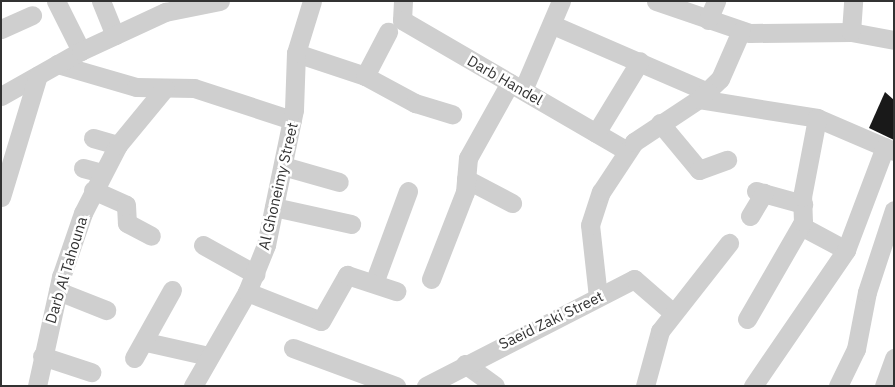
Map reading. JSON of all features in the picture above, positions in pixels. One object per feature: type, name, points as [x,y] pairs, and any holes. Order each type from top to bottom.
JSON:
[{"type":"street","points":[[56,1],[81,50]]},
{"type":"street","points":[[101,1],[115,35]]},
{"type":"street","points":[[1,96],[81,50],[115,35],[191,3],[220,1]]},
{"type":"street","name":"Al Ghoneimy Street","points":[[192,386],[247,292],[255,274],[274,207],[283,166],[292,120],[296,53],[312,1]]},
{"type":"street","name":"Darb Handel","points":[[403,1],[402,20],[626,151]]},
{"type":"street","points":[[431,279],[465,192],[468,158],[554,25],[561,1]]},
{"type":"street","points":[[656,1],[740,31],[851,32],[894,40]]},
{"type":"street","points":[[708,20],[716,1]]},
{"type":"street","points":[[851,32],[853,1]]},
{"type":"street","points":[[1,29],[32,14]]},
{"type":"street","points":[[554,25],[640,61],[704,96],[817,118],[889,149],[846,250],[752,386]]},
{"type":"street","points":[[598,297],[590,236],[592,213],[626,151],[660,123],[704,96],[729,65],[740,31]]},
{"type":"street","points":[[365,76],[388,32]]},
{"type":"street","points":[[296,53],[365,76],[407,100],[452,114]]},
{"type":"street","points":[[596,133],[640,61]]},
{"type":"street","points":[[56,64],[122,84],[165,88],[194,88],[292,120]]},
{"type":"street","points":[[1,197],[38,75]]},
{"type":"street","name":"Darb Al Tahouna","points":[[37,386],[42,356],[58,290],[93,190],[118,145],[165,88]]},
{"type":"street","points":[[747,319],[802,226],[802,204],[817,118]]},
{"type":"street","points":[[660,123],[699,170],[727,160]]},
{"type":"street","points":[[93,138],[118,145]]},
{"type":"street","points":[[283,166],[339,182]]},
{"type":"street","points":[[83,168],[102,173]]},
{"type":"street","points":[[466,179],[512,204]]},
{"type":"street","points":[[93,190],[126,205],[127,223],[151,236]]},
{"type":"street","points":[[374,283],[408,191]]},
{"type":"street","points":[[750,216],[760,192],[802,204]]},
{"type":"street","points":[[274,207],[351,224]]},
{"type":"street","points":[[838,386],[856,349],[867,292],[894,210]]},
{"type":"street","points":[[802,226],[846,250]]},
{"type":"street","points":[[645,386],[652,351],[671,311],[729,243]]},
{"type":"street","points":[[203,246],[255,274]]},
{"type":"street","points":[[247,292],[321,321],[344,276],[374,283],[396,291]]},
{"type":"street","name":"Saeid Zaki Street","points":[[426,386],[465,364],[636,279],[671,311]]},
{"type":"street","points":[[58,290],[106,310]]},
{"type":"street","points":[[134,358],[146,342],[172,290]]},
{"type":"street","points":[[146,342],[208,356]]},
{"type":"street","points":[[293,348],[396,386]]},
{"type":"street","points":[[42,356],[91,372]]},
{"type":"street","points":[[884,386],[894,358]]},
{"type":"street","points":[[465,364],[495,386]]},
{"type":"building","points":[[885,92],[894,100],[894,140],[869,128]]}]
